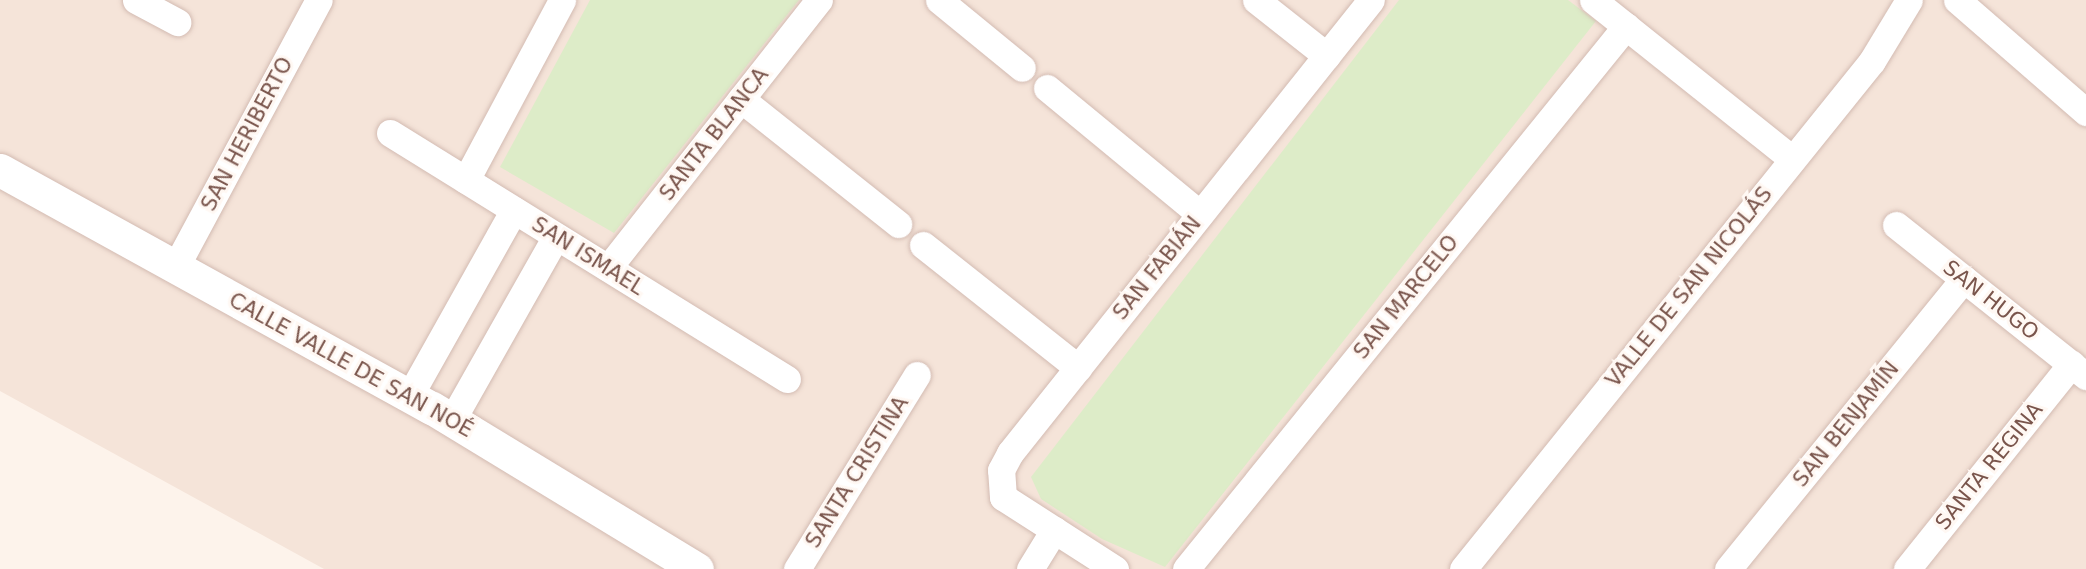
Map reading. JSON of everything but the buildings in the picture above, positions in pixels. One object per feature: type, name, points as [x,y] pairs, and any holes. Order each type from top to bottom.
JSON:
[{"type":"street","points":[[136,0],[177,22]]},
{"type":"street","name":"SAN HERIBERTO","points":[[175,268],[319,0]]},
{"type":"street","points":[[466,180],[562,0]]},
{"type":"street","name":"SANTA BLANCA","points":[[608,268],[819,0]]},
{"type":"street","points":[[939,0],[1022,68]]},
{"type":"street","points":[[1256,0],[1327,56]]},
{"type":"street","name":"SAN FABIÁN","points":[[1098,564],[1054,530],[1004,497],[1001,470],[1010,453],[1371,0]]},
{"type":"street","points":[[1593,0],[1792,159]]},
{"type":"street","name":"VALLE DE SAN NICOLÁS","points":[[1462,569],[1872,61],[1910,0]]},
{"type":"street","points":[[1957,0],[2086,112]]},
{"type":"street","name":"SAN MARCELO","points":[[1186,569],[1626,26]]},
{"type":"street","points":[[1047,88],[1200,214]]},
{"type":"street","points":[[741,99],[898,224]]},
{"type":"street","name":"SAN ISMAEL","points":[[390,133],[787,380]]},
{"type":"street","name":"CALLE VALLE DE SAN NOÉ","points":[[0,170],[410,395],[697,569]]},
{"type":"street","points":[[410,395],[514,210]]},
{"type":"street","name":"SAN HUGO","points":[[1896,225],[2078,370]]},
{"type":"street","points":[[452,420],[556,236]]},
{"type":"street","points":[[923,245],[1078,368]]},
{"type":"street","name":"SAN BENJAMÍN","points":[[1728,569],[1964,279]]},
{"type":"street","name":"SANTA REGINA","points":[[1907,569],[2078,370]]},
{"type":"street","name":"SANTA CRISTINA","points":[[797,569],[916,375]]},
{"type":"street","points":[[1030,569],[1054,530]]},
{"type":"shaded area","points":[[0,0],[2086,0],[2086,569],[324,569],[0,391]]},
{"type":"green space","points":[[590,0],[799,0],[614,233],[500,167]]},
{"type":"green space","points":[[1399,0],[1568,0],[1596,21],[1165,567],[1102,539],[1041,499],[1031,477]]}]
